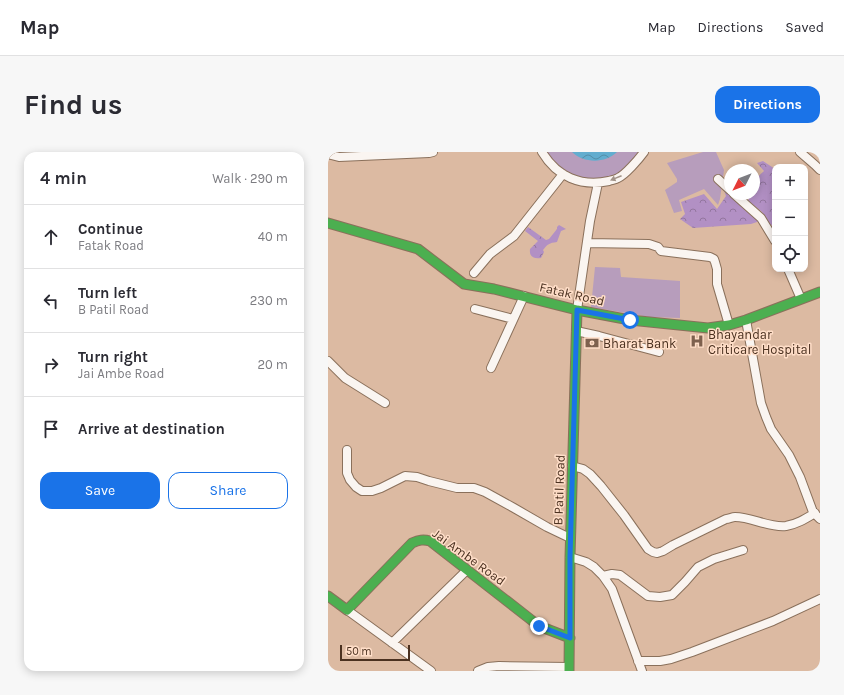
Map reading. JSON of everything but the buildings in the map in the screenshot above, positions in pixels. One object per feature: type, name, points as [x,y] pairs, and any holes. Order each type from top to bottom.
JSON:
[{"type":"main road","name":"Fatak Road","points":[[328,223],[418,248],[464,284],[494,289],[577,310],[630,320],[708,328],[729,325],[820,292]]},
{"type":"main road","name":"B Patil Road","points":[[569,669],[570,538],[577,310]]},
{"type":"main road","name":"Jai Ambe Road","points":[[347,610],[412,543],[419,539],[424,539],[430,541],[539,626],[570,638]]},
{"type":"main road","points":[[328,596],[347,610]]},
{"type":"street","points":[[328,154],[339,157],[433,152]]},
{"type":"street","points":[[542,152],[546,160],[562,174],[577,181],[598,183],[619,178],[644,152]]},
{"type":"street","points":[[800,152],[820,170]]},
{"type":"street","points":[[474,273],[490,254],[514,236],[562,174]]},
{"type":"street","points":[[718,179],[724,184]]},
{"type":"street","points":[[577,310],[592,208],[598,183]]},
{"type":"street","points":[[741,200],[761,218],[772,236]]},
{"type":"street","points":[[587,243],[649,244],[658,247],[661,251],[710,257],[714,259],[717,269],[717,284],[729,325]]},
{"type":"street","points":[[789,272],[801,299]]},
{"type":"street","points":[[491,368],[524,296]]},
{"type":"street","points":[[475,309],[513,319]]},
{"type":"street","points":[[572,466],[583,469],[590,474],[624,515],[648,549],[657,553],[711,526],[735,517],[772,525],[785,526],[817,516],[789,455],[771,429],[766,417],[761,403],[746,320]]},
{"type":"street","points":[[576,331],[659,352]]},
{"type":"street","points":[[328,361],[345,378],[385,403]]},
{"type":"street","points":[[347,450],[347,473],[350,480],[362,491],[372,491],[381,488],[405,476],[417,477],[457,488],[474,488],[485,492],[547,527],[570,538]]},
{"type":"street","points":[[603,576],[612,574],[620,575],[648,596],[660,597],[672,595],[698,567],[714,559],[743,550]]},
{"type":"street","points":[[570,557],[586,562],[594,567],[603,576],[612,589],[642,671]]},
{"type":"street","points":[[392,643],[467,570]]},
{"type":"street","points":[[638,660],[660,661],[692,652],[773,621],[820,599]]},
{"type":"street","points":[[347,610],[431,671]]},
{"type":"street","points":[[478,671],[488,667],[499,666],[569,669]]},
{"type":"green space","points":[[763,161],[772,167],[772,226],[761,211],[748,201],[760,200],[760,175],[764,171],[760,166],[760,164],[757,163]]},
{"type":"green space","points":[[704,194],[717,209],[724,199],[737,200],[760,221],[751,224],[693,228],[680,219],[685,214],[681,202]]},
{"type":"green space","points":[[559,225],[566,229],[561,231],[557,242],[550,243],[546,246],[543,250],[544,252],[541,258],[532,257],[530,254],[530,249],[538,241],[525,231],[528,227],[546,240],[549,239]]},
{"type":"shaded area","points":[[545,152],[641,152],[630,167],[623,172],[607,178],[590,179],[573,176],[562,171]]},
{"type":"shaded area","points":[[703,152],[716,152],[724,170],[718,205],[704,189],[679,200],[682,211],[674,213],[665,190],[677,182],[677,179],[667,163]]},
{"type":"shaded area","points":[[595,267],[620,268],[621,277],[680,281],[680,318],[649,317],[591,307]]},
{"type":"water","points":[[572,152],[617,152],[606,159],[594,161],[577,156]]},
{"type":"traffic: fast","points":[[328,223],[418,249],[464,284],[494,289],[577,310],[630,320],[708,328],[729,325],[820,292]]},
{"type":"traffic: fast","points":[[569,671],[570,557],[577,310]]},
{"type":"traffic: fast","points":[[328,596],[347,610],[412,543],[421,540],[428,540],[539,626],[570,638]]},
{"type":"place","name":"Bhayandar Criticare Hospital","points":[[697,341]]},
{"type":"place","name":"Bharat Bank","points":[[592,343]]},
{"type":"route","points":[[539,626],[570,638],[570,557],[577,310],[630,320]]}]
